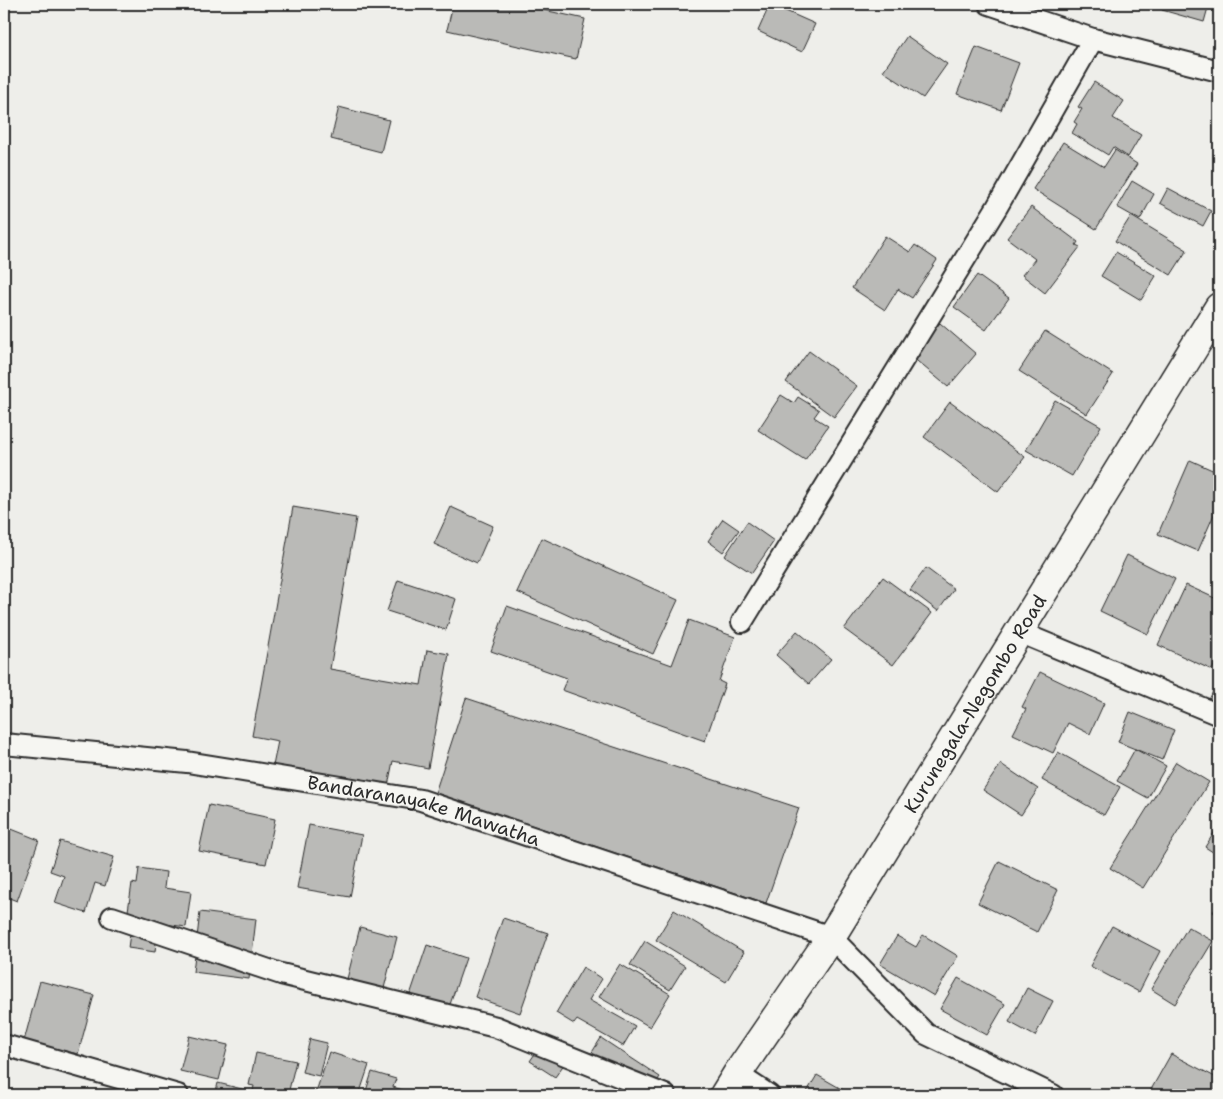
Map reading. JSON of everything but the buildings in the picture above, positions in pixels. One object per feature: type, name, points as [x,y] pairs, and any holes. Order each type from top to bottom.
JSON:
[{"type":"main road","name":"Kurunegala-Negombo Road","points":[[730,1084],[831,937],[1219,306]]},
{"type":"street","points":[[989,4],[1093,39],[1219,71]]},
{"type":"street","points":[[742,622],[996,207],[1093,39]]},
{"type":"street","points":[[1019,632],[1219,715]]},
{"type":"street","name":"Bandaranayake Mawatha","points":[[4,744],[187,762],[421,800],[831,937]]},
{"type":"street","points":[[112,917],[281,974],[496,1027],[665,1095]]},
{"type":"street","points":[[831,937],[926,1034],[1053,1095]]},
{"type":"street","points":[[4,1045],[178,1095]]},
{"type":"street","points":[[730,1084],[769,1095]]}]
